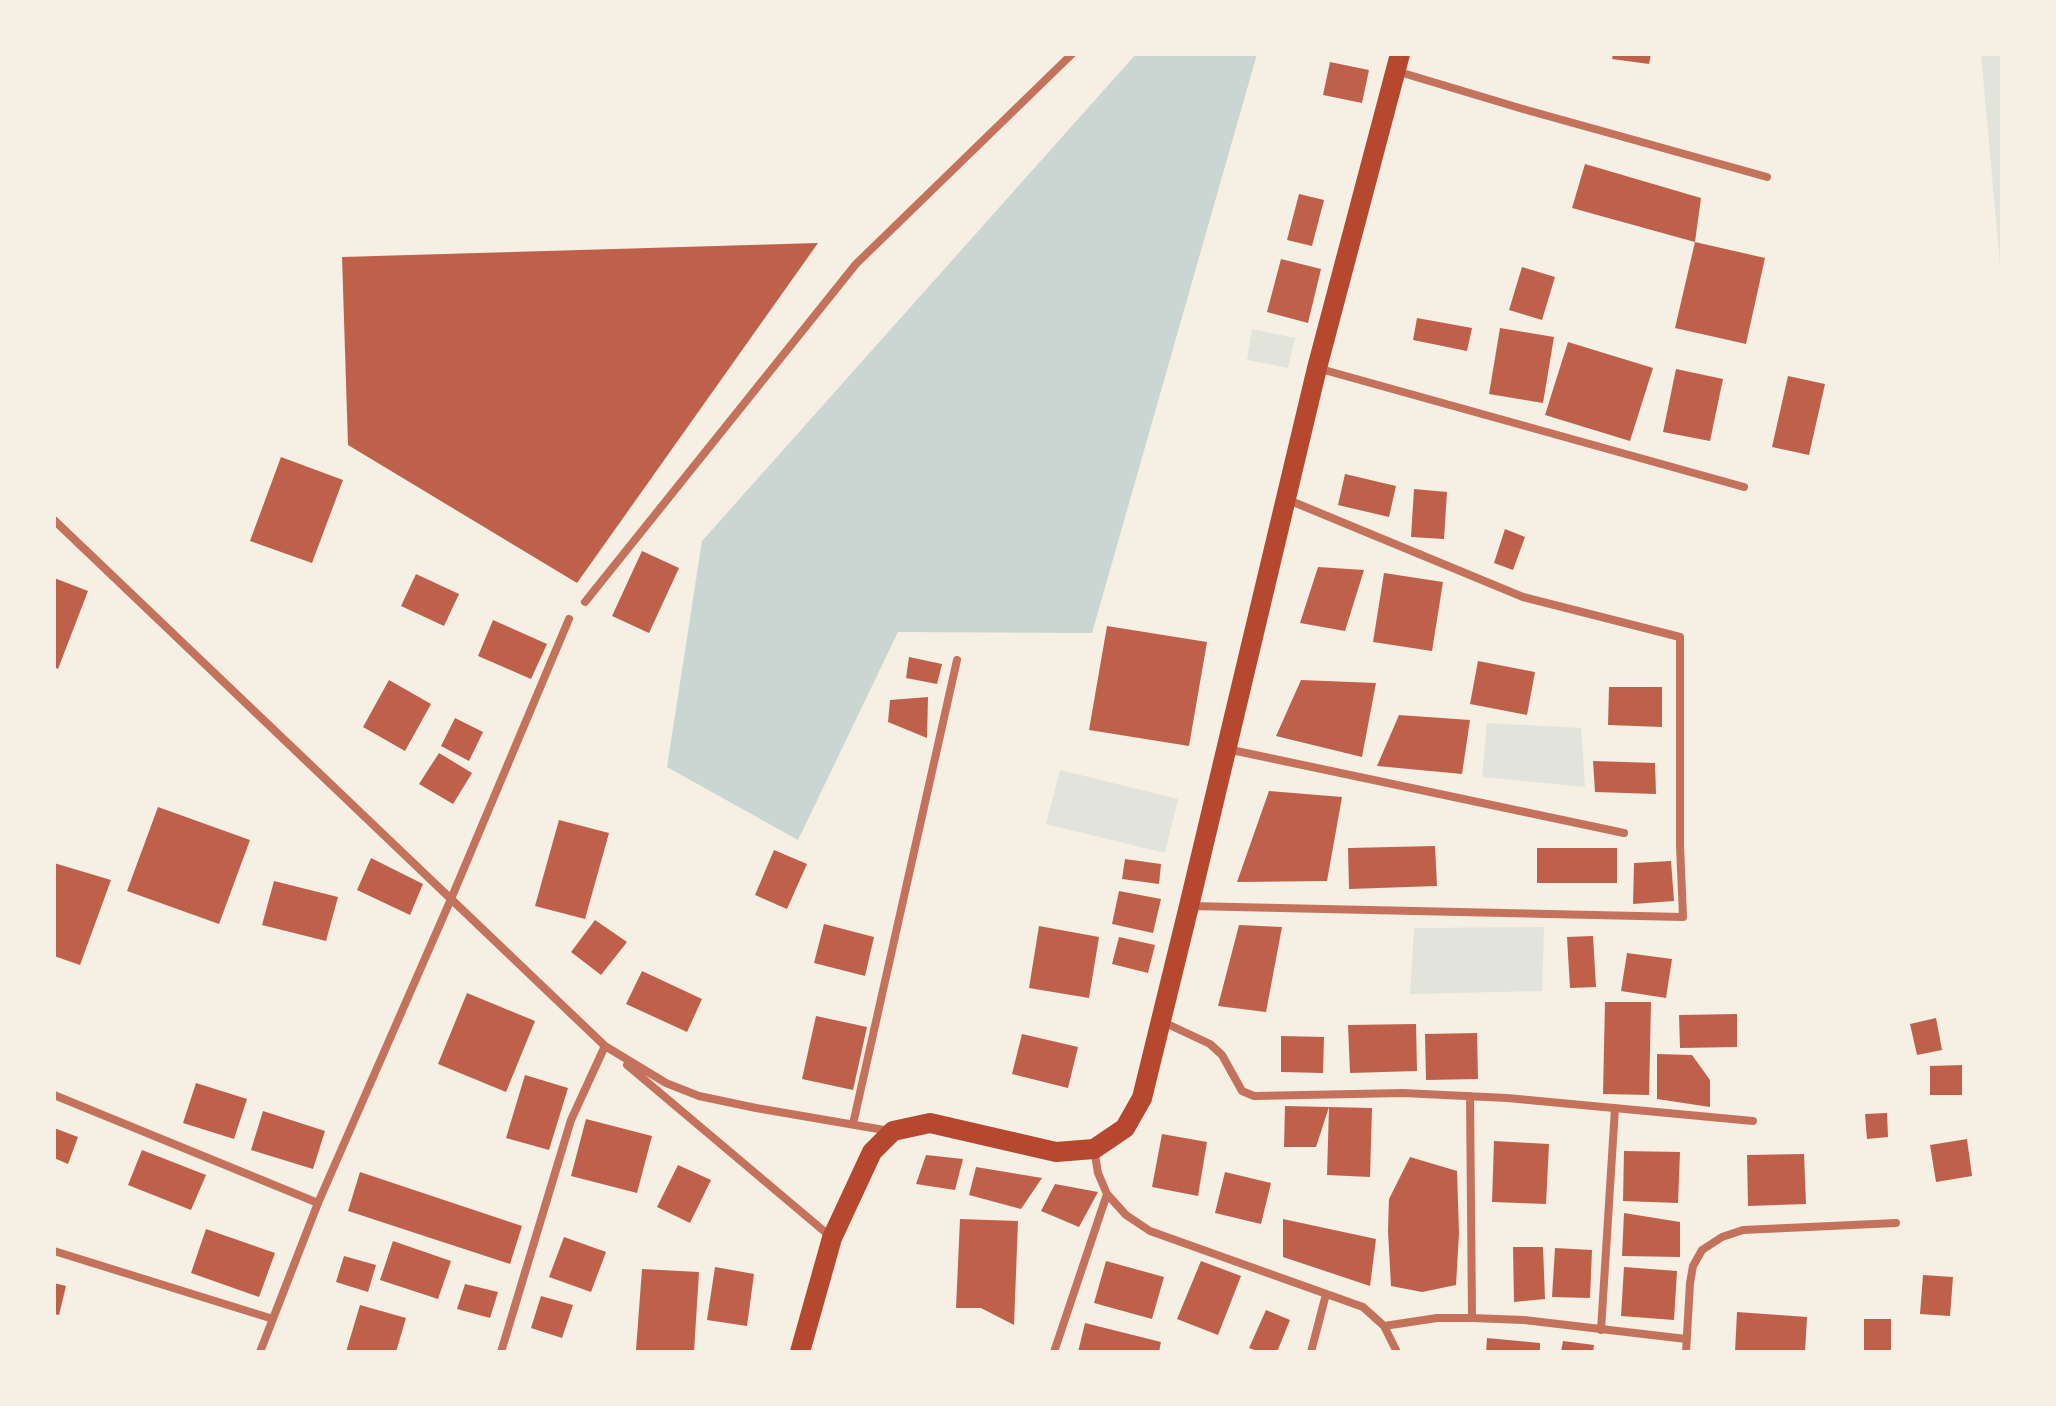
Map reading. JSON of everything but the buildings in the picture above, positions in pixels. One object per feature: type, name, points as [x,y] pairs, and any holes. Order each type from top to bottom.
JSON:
[{"type":"main road","points":[[800,1352],[832,1238],[872,1152],[893,1131],[930,1123],[1056,1152],[1094,1149],[1125,1128],[1142,1098],[1317,368],[1397,62]]},
{"type":"street","points":[[585,602],[856,264],[1072,54]]},
{"type":"street","points":[[1397,62],[1523,109],[1767,177]]},
{"type":"street","points":[[1317,368],[1744,487]]},
{"type":"street","points":[[1189,906],[1683,917],[1680,637],[1523,597],[1285,499]]},
{"type":"street","points":[[54,520],[605,1046],[832,1238]]},
{"type":"street","points":[[260,1352],[318,1203],[569,619]]},
{"type":"street","points":[[853,1124],[957,660]]},
{"type":"street","points":[[1227,749],[1624,833]]},
{"type":"street","points":[[1161,1021],[1210,1044],[1222,1055],[1242,1091],[1254,1096],[1403,1093],[1470,1096],[1753,1121]]},
{"type":"street","points":[[605,1046],[666,1083],[699,1096],[893,1131]]},
{"type":"street","points":[[501,1352],[571,1120],[605,1046]]},
{"type":"street","points":[[54,1095],[318,1203]]},
{"type":"street","points":[[1470,1096],[1472,1318]]},
{"type":"street","points":[[1601,1330],[1615,1108]]},
{"type":"street","points":[[1094,1149],[1098,1173],[1107,1194],[1126,1215],[1150,1231],[1363,1307],[1384,1326],[1397,1352]]},
{"type":"street","points":[[1054,1352],[1107,1194]]},
{"type":"street","points":[[1686,1352],[1693,1266],[1702,1250],[1722,1237],[1743,1230],[1896,1223]]},
{"type":"street","points":[[54,1251],[273,1319]]},
{"type":"street","points":[[1311,1352],[1326,1294]]},
{"type":"street","points":[[1384,1326],[1437,1318],[1524,1320],[1686,1339]]},
{"type":"shaded area","points":[[1136,54],[1257,54],[1092,633],[898,632],[798,840],[667,767],[702,541]]},
{"type":"shaded area","points":[[1981,54],[2002,54],[2002,287]]},
{"type":"shaded area","points":[[1252,329],[1295,338],[1288,368],[1247,360]]},
{"type":"shaded area","points":[[1487,723],[1581,728],[1585,787],[1482,777]]},
{"type":"shaded area","points":[[1060,770],[1178,799],[1165,853],[1046,824]]},
{"type":"shaded area","points":[[1544,927],[1542,991],[1410,994],[1414,928]]}]
